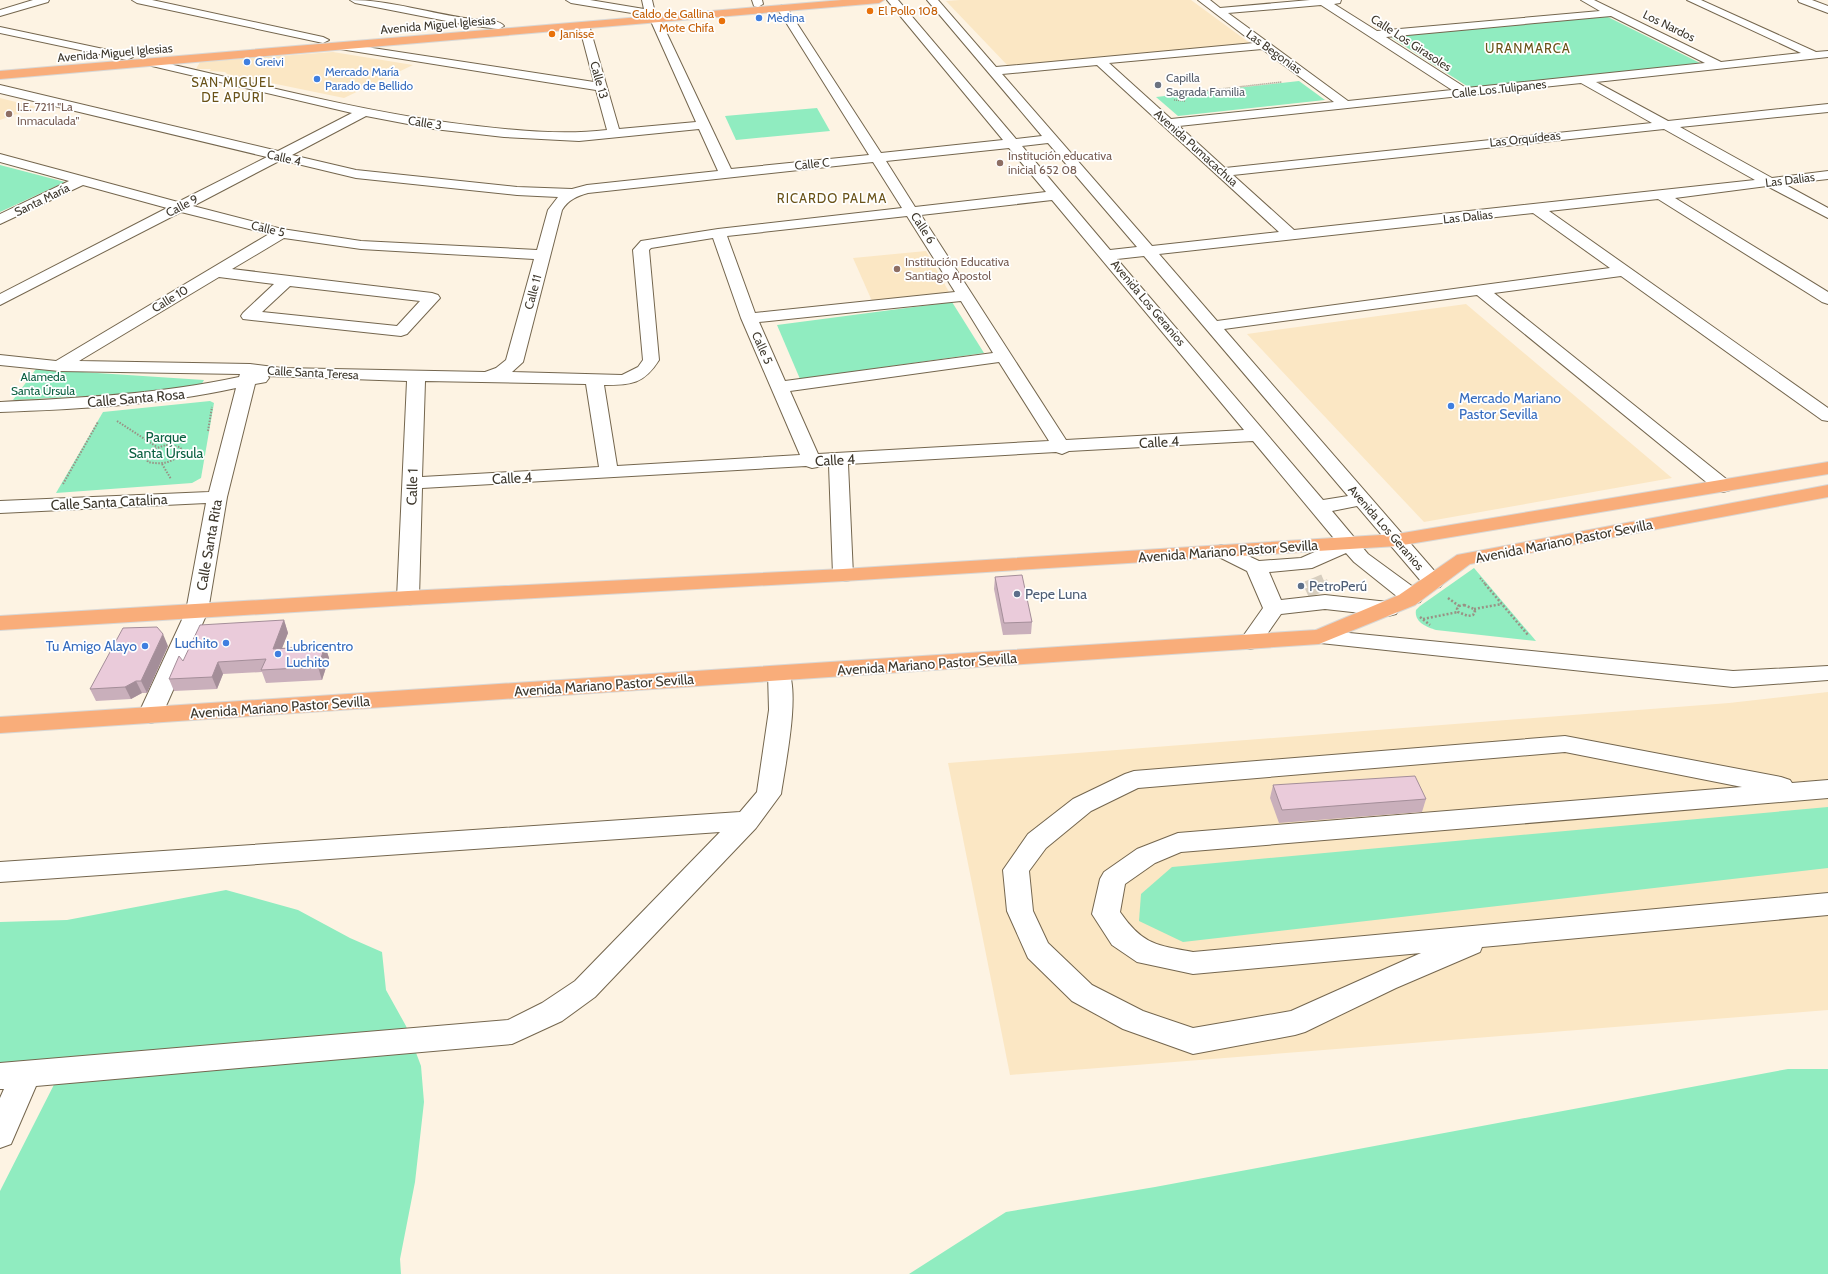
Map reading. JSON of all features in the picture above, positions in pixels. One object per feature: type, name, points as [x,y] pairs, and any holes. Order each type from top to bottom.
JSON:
[{"type":"main road","name":"Avenida Miguel Iglesias","points":[[0,75],[584,25],[757,2],[808,0]]},
{"type":"main road","name":"Avenida Miguel Iglesias","points":[[0,67],[499,26],[782,8],[879,0]]},
{"type":"main road","name":"Avenida Mariano Pastor Sevilla","points":[[0,624],[408,598],[843,575],[1397,540],[1828,468]]},
{"type":"main road","name":"Avenida Mariano Pastor Sevilla","points":[[0,725],[1319,637],[1388,609],[1415,605],[1438,588],[1464,559],[1828,491]]},
{"type":"street","points":[[0,13],[44,0]]},
{"type":"street","points":[[137,0],[323,40]]},
{"type":"street","points":[[162,6],[180,0]]},
{"type":"street","points":[[355,0],[467,22],[499,26]]},
{"type":"street","points":[[571,0],[652,16]]},
{"type":"street","points":[[646,0],[652,16],[726,174]]},
{"type":"street","name":"Avenida Los Geranios","points":[[892,0],[1108,255],[1361,558],[1415,605]]},
{"type":"street","name":"Avenida Los Geranios","points":[[932,0],[1438,588]]},
{"type":"street","name":"Las Begonias","points":[[1202,0],[1346,104]]},
{"type":"street","points":[[1218,11],[1344,0]]},
{"type":"street","name":"Los Nardos","points":[[1586,0],[1720,66]]},
{"type":"street","points":[[1692,0],[1822,55],[1828,61]]},
{"type":"street","points":[[1803,0],[1828,10]]},
{"type":"street","name":"Calle Los Girasoles","points":[[1323,2],[1464,92]]},
{"type":"street","name":"Calle 6","points":[[782,8],[1005,356],[1062,448]]},
{"type":"street","points":[[1374,35],[1612,13]]},
{"type":"street","name":"Calle 13","points":[[584,25],[614,134]]},
{"type":"street","points":[[0,30],[127,57]]},
{"type":"street","points":[[993,71],[1265,45]]},
{"type":"street","points":[[340,46],[601,87]]},
{"type":"street","name":"Calle Los Tulipanes","points":[[1169,123],[1822,55]]},
{"type":"street","name":"Avenida Pumacachua","points":[[1099,60],[1292,236]]},
{"type":"street","name":"Calle 3","points":[[152,62],[364,112],[434,125],[504,133],[579,136],[704,125]]},
{"type":"street","points":[[1584,80],[1828,214]]},
{"type":"street","name":"Calle 4","points":[[0,89],[278,157],[356,174],[517,191],[573,193]]},
{"type":"street","name":"Las Orquídeas","points":[[1222,172],[1664,124],[1828,108]]},
{"type":"street","name":"Calle 9","points":[[0,300],[364,112]]},
{"type":"street","name":"Calle C","points":[[573,193],[587,189],[1052,139]]},
{"type":"street","name":"Calle 5","points":[[0,158],[282,233],[361,245],[543,256]]},
{"type":"street","name":"Las Dalias","points":[[1108,255],[1661,196],[1828,175]]},
{"type":"street","name":"Santa María","points":[[0,220],[84,180]]},
{"type":"street","name":"Calle 11","points":[[482,378],[502,372],[514,362],[555,210],[561,201],[573,193]]},
{"type":"street","points":[[718,233],[1057,195]]},
{"type":"street","points":[[1661,196],[1828,299]]},
{"type":"street","points":[[1536,209],[1828,416]]},
{"type":"street","name":"Calle 10","points":[[59,366],[282,233]]},
{"type":"street","name":"Calle 5","points":[[718,233],[749,318],[812,462]]},
{"type":"street","name":"Calle Santa Teresa","points":[[0,360],[59,366],[248,375],[282,373],[625,380],[644,371],[651,360],[641,250],[642,247],[651,242],[718,233]]},
{"type":"street","points":[[1213,326],[1624,271]]},
{"type":"street","points":[[216,272],[287,280],[432,298],[401,331],[249,316],[287,280]]},
{"type":"street","points":[[1480,290],[1723,486]]},
{"type":"street","points":[[749,318],[966,296]]},
{"type":"street","points":[[779,387],[1005,356]]},
{"type":"street","name":"Calle Santa Rosa","points":[[0,407],[107,407],[196,392],[248,375]]},
{"type":"street","name":"Calle Santa Rita","points":[[150,715],[197,611],[217,497],[248,375]]},
{"type":"street","name":"Calle 1","points":[[408,598],[416,376]]},
{"type":"street","points":[[594,379],[609,473]]},
{"type":"street","name":"Calle 4","points":[[412,483],[812,462],[1258,436]]},
{"type":"street","points":[[838,460],[843,575]]},
{"type":"street","name":"Calle Santa Catalina","points":[[0,507],[217,497]]},
{"type":"street","points":[[1319,508],[1362,499]]},
{"type":"street","points":[[1250,642],[1274,608],[1316,584],[1349,544]]},
{"type":"street","points":[[1222,551],[1256,567],[1316,584],[1388,609]]},
{"type":"street","points":[[1256,567],[1274,608]]},
{"type":"street","points":[[1319,637],[1733,679],[1828,673]]},
{"type":"street","points":[[0,1134],[13,1075],[512,1032],[552,1012],[585,989],[747,821],[770,794],[781,710],[779,674]]},
{"type":"street","points":[[1489,936],[1386,980],[1295,1023],[1193,1041],[1133,1020],[1082,993],[1038,950],[1020,911],[1016,870],[1037,841],[1082,805],[1134,780],[1565,744],[1818,790]]},
{"type":"street","points":[[1818,790],[1178,843],[1146,856],[1113,878],[1106,914],[1122,938],[1147,954],[1193,964],[1828,904]]},
{"type":"street","points":[[0,872],[747,821]]},
{"type":"path","points":[[1141,98],[1311,79]]},
{"type":"path","points":[[1141,98],[1190,101]]},
{"type":"path","points":[[207,433],[213,403]]},
{"type":"path","points":[[51,505],[107,407],[157,447]]},
{"type":"path","points":[[174,445],[182,450],[177,458],[162,464],[148,462],[146,458],[147,454],[157,447],[174,445]]},
{"type":"path","points":[[162,464],[173,483]]},
{"type":"path","points":[[1464,559],[1530,638],[1522,637]]},
{"type":"path","points":[[1438,588],[1459,606],[1464,605],[1474,609],[1502,604]]},
{"type":"path","points":[[1415,605],[1422,619],[1430,625],[1436,627]]},
{"type":"path","points":[[1458,612],[1457,608],[1459,606]]},
{"type":"path","points":[[1422,619],[1458,612],[1468,616],[1473,615],[1475,612],[1474,609]]},
{"type":"shaded area","points":[[1191,0],[1251,44],[1009,67],[946,1]]},
{"type":"shaded area","name":"Mercado María Parado de Bellido","points":[[333,52],[413,65],[344,98],[227,74],[225,72],[209,71],[211,69],[196,69],[200,62]]},
{"type":"shaded area","name":"I.E. 7211 \"La Inmaculada\"","points":[[0,98],[36,107],[0,120]]},
{"type":"shaded area","name":"Institución Educativa Santiago Apostol","points":[[926,251],[949,292],[872,301],[853,258]]},
{"type":"shaded area","name":"Mercado Mariano Pastor Sevilla","points":[[1466,304],[1672,478],[1424,522],[1247,334]]},
{"type":"shaded area","points":[[1828,692],[1828,1010],[1010,1075],[948,763],[1729,703]]},
{"type":"green space","points":[[1606,16],[1702,64],[1470,88],[1389,36]]},
{"type":"green space","points":[[1299,81],[1325,100],[1178,116],[1156,97]]},
{"type":"green space","points":[[817,108],[830,131],[736,140],[725,116]]},
{"type":"green space","points":[[0,165],[65,182],[0,212]]},
{"type":"green space","points":[[952,302],[984,353],[800,379],[777,325]]},
{"type":"green space","name":"Alameda Santa Úrsula","points":[[36,369],[204,380],[200,387],[107,395],[13,400]]},
{"type":"green space","name":"Parque Santa Úrsula","points":[[210,401],[214,403],[201,478],[192,483],[56,493],[103,412]]},
{"type":"green space","points":[[1474,568],[1536,641],[1436,630],[1425,626],[1419,621],[1416,610],[1420,606]]},
{"type":"green space","points":[[1828,807],[1828,868],[1183,942],[1139,921],[1141,894],[1172,867]]},
{"type":"green space","points":[[226,890],[298,910],[350,938],[382,952],[386,990],[406,1026],[421,1066],[424,1102],[415,1182],[400,1259],[401,1274],[0,1274],[0,1191],[67,1059],[0,1069],[0,922],[67,920]]},
{"type":"green space","points":[[1788,1069],[1828,1069],[1828,1274],[909,1274],[1006,1212],[1155,1187]]},
{"type":"building","points":[[1022,575],[1032,622],[1004,623],[995,577]]},
{"type":"building","points":[[284,620],[273,649],[325,646],[318,667],[261,670],[266,659],[218,662],[212,677],[169,679],[179,656],[183,661],[200,625]]},
{"type":"building","points":[[157,627],[163,634],[141,681],[136,681],[125,687],[90,689],[123,628]]},
{"type":"building","points":[[1415,776],[1426,799],[1282,810],[1273,785]]},
{"type":"tunnel","points":[[1313,578],[1316,585]]},
{"type":"tunnel","points":[[1316,584],[1320,593]]},
{"type":"place","name":"El Pollo 108","points":[[870,11]]},
{"type":"place","name":"Medina","points":[[759,18]]},
{"type":"place","name":"Caldo de Gallina Mote Chifa","points":[[722,21]]},
{"type":"place","name":"Janisse","points":[[552,34]]},
{"type":"place","name":"Greivi","points":[[247,62]]},
{"type":"place","name":"Mercado María Parado de Bellido","points":[[317,79]]},
{"type":"place","name":"Capilla Sagrada Familia","points":[[1158,85]]},
{"type":"place","name":"I.E. 7211 \"La Inmaculada\"","points":[[9,114]]},
{"type":"place","name":"Institución educativa inicial 652 08","points":[[1000,163]]},
{"type":"place","name":"Institución Educativa Santiago Apostol","points":[[897,269]]},
{"type":"place","name":"Mercado Mariano Pastor Sevilla","points":[[1451,406]]},
{"type":"place","name":"PetroPerú","points":[[1301,586]]},
{"type":"place","name":"Pepe Luna","points":[[1017,594]]},
{"type":"place","name":"Luchito","points":[[226,643]]},
{"type":"place","name":"Tu Amigo Alayo","points":[[145,646]]},
{"type":"place","name":"Lubricentro Luchito","points":[[278,654]]},
{"type":"district","name":"URANMARCA","points":[[1528,48]]},
{"type":"district","name":"SAN MIGUEL DE APURI","points":[[233,90]]},
{"type":"district","name":"RICARDO PALMA","points":[[832,198]]}]
